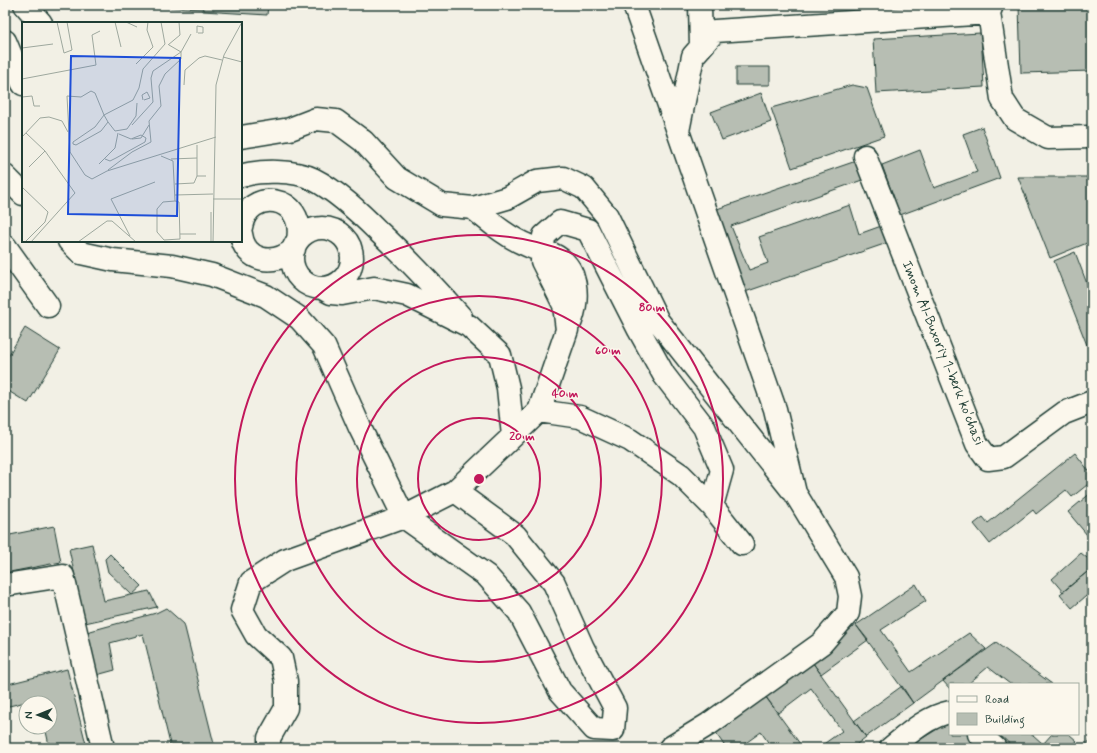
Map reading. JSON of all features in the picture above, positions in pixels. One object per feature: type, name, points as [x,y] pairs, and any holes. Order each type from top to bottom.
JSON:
[{"type":"street","points":[[26,5],[40,22]]},
{"type":"street","points":[[634,5],[775,409],[795,494]]},
{"type":"street","points":[[700,5],[701,47]]},
{"type":"street","points":[[678,132],[693,56],[715,31],[874,13],[991,9],[1002,99],[1015,120],[1048,138],[1092,137]]},
{"type":"street","points":[[5,41],[22,82]]},
{"type":"street","points":[[242,137],[290,129],[316,119],[336,121],[364,141],[397,178],[442,205],[473,208],[507,198],[537,181],[563,178],[584,188],[607,216],[658,321],[795,494],[846,577],[850,596],[848,612],[822,643],[709,724],[670,748]]},
{"type":"street","name":"Imom Al-Buxoriy 1-berk koʻchasi","points":[[865,156],[977,444],[988,459],[1004,457],[1064,413],[1092,402]]},
{"type":"street","points":[[242,176],[252,173],[296,173],[313,179],[352,205],[423,274],[469,326],[500,355],[508,388],[513,436]]},
{"type":"street","points":[[5,176],[22,193]]},
{"type":"street","points":[[242,224],[247,212],[253,206],[262,202],[280,202],[295,214],[299,222],[296,245],[292,258],[298,275],[304,282],[322,288],[331,293],[342,294],[374,288],[407,295],[469,326]]},
{"type":"street","points":[[269,748],[269,738],[286,708],[286,681],[282,658],[256,635],[242,610],[251,582],[285,560],[404,517],[455,491],[539,411],[576,304],[573,274],[562,259],[528,246],[496,228],[473,208]]},
{"type":"street","points":[[543,251],[544,236],[560,222],[588,230],[639,330],[664,374],[704,427],[722,470],[712,506]]},
{"type":"street","points":[[242,237],[246,248],[252,254],[260,259],[270,260],[279,259],[296,245],[305,234],[313,230],[322,228],[332,230],[346,241],[352,258],[348,272],[340,282],[322,288]]},
{"type":"street","points":[[70,242],[81,253],[113,260],[172,266],[212,275],[266,296],[299,318],[324,346],[360,428],[404,517],[487,576],[519,612],[560,691],[594,729],[613,730],[615,708],[583,648],[554,583],[515,535],[455,491]]},
{"type":"street","points":[[5,246],[48,306]]},
{"type":"street","points":[[539,411],[580,417],[630,440],[681,475],[712,506],[742,544]]},
{"type":"street","points":[[5,585],[63,576],[104,748]]},
{"type":"street","points":[[891,748],[933,718],[940,714],[949,712]]},
{"type":"street","points":[[980,735],[995,748]]},
{"type":"building","points":[[163,5],[204,5],[203,9],[162,7]]},
{"type":"building","points":[[204,5],[268,5],[267,15],[203,11]]},
{"type":"building","points":[[1019,5],[1092,5],[1092,71],[1021,73]]},
{"type":"building","points":[[981,33],[984,87],[876,93],[873,39]]},
{"type":"building","points":[[736,67],[770,67],[770,85],[736,85]]},
{"type":"building","points":[[852,85],[867,88],[884,136],[792,168],[771,108]]},
{"type":"building","points":[[761,93],[771,122],[722,140],[711,112]]},
{"type":"building","points":[[982,127],[1000,178],[900,215],[882,165],[920,150],[934,188],[977,172],[963,134]]},
{"type":"building","points":[[859,160],[865,179],[731,226],[749,270],[768,263],[759,237],[850,205],[859,234],[884,225],[890,242],[745,292],[714,210]]},
{"type":"building","points":[[1092,174],[1092,241],[1050,258],[1018,177],[1090,177]]},
{"type":"building","points":[[1075,252],[1092,297],[1092,358],[1054,261]]},
{"type":"building","points":[[25,328],[60,350],[28,403],[5,389],[5,361]]},
{"type":"building","points":[[1075,453],[1092,475],[1092,481],[1072,497],[1066,490],[1036,514],[1033,510],[990,544],[974,524],[983,517],[988,523]]},
{"type":"building","points":[[1092,492],[1092,541],[1068,512]]},
{"type":"building","points":[[54,526],[61,562],[5,573],[5,536]]},
{"type":"building","points":[[92,544],[104,601],[149,591],[157,607],[85,623],[69,549]]},
{"type":"building","points":[[1081,553],[1092,562],[1092,568],[1063,592],[1052,579]]},
{"type":"building","points":[[110,554],[142,586],[132,595],[108,572],[105,559]]},
{"type":"building","points":[[1092,568],[1092,591],[1072,608],[1060,594]]},
{"type":"building","points":[[916,584],[926,601],[881,630],[911,672],[969,633],[986,649],[913,703],[856,625]]},
{"type":"building","points":[[166,608],[184,624],[215,748],[171,748],[143,634],[110,643],[115,670],[93,676],[83,633],[156,613]]},
{"type":"building","points":[[856,625],[868,640],[821,674],[810,659]]},
{"type":"building","points":[[996,643],[1051,683],[1009,683],[988,667],[969,683],[949,683],[949,688],[943,681]]},
{"type":"building","points":[[810,659],[866,737],[852,748],[818,748],[842,731],[811,688],[778,713],[763,693]]},
{"type":"building","points":[[67,669],[87,748],[37,748],[49,745],[47,735],[58,735],[58,695],[18,695],[18,704],[5,707],[5,673],[8,684]]},
{"type":"building","points":[[902,686],[913,703],[866,737],[854,721]]},
{"type":"building","points":[[765,696],[803,748],[772,748],[761,732],[743,745],[745,748],[726,748],[715,732]]},
{"type":"building","points":[[949,722],[949,735],[968,735],[979,748],[955,748],[949,742],[941,748],[907,748]]},
{"type":"building","points":[[1000,735],[1033,735],[1043,744],[1051,735],[1070,735],[1077,741],[1070,748],[1014,748]]},
{"type":"building","points":[[1092,738],[1092,748],[1083,748]]}]
